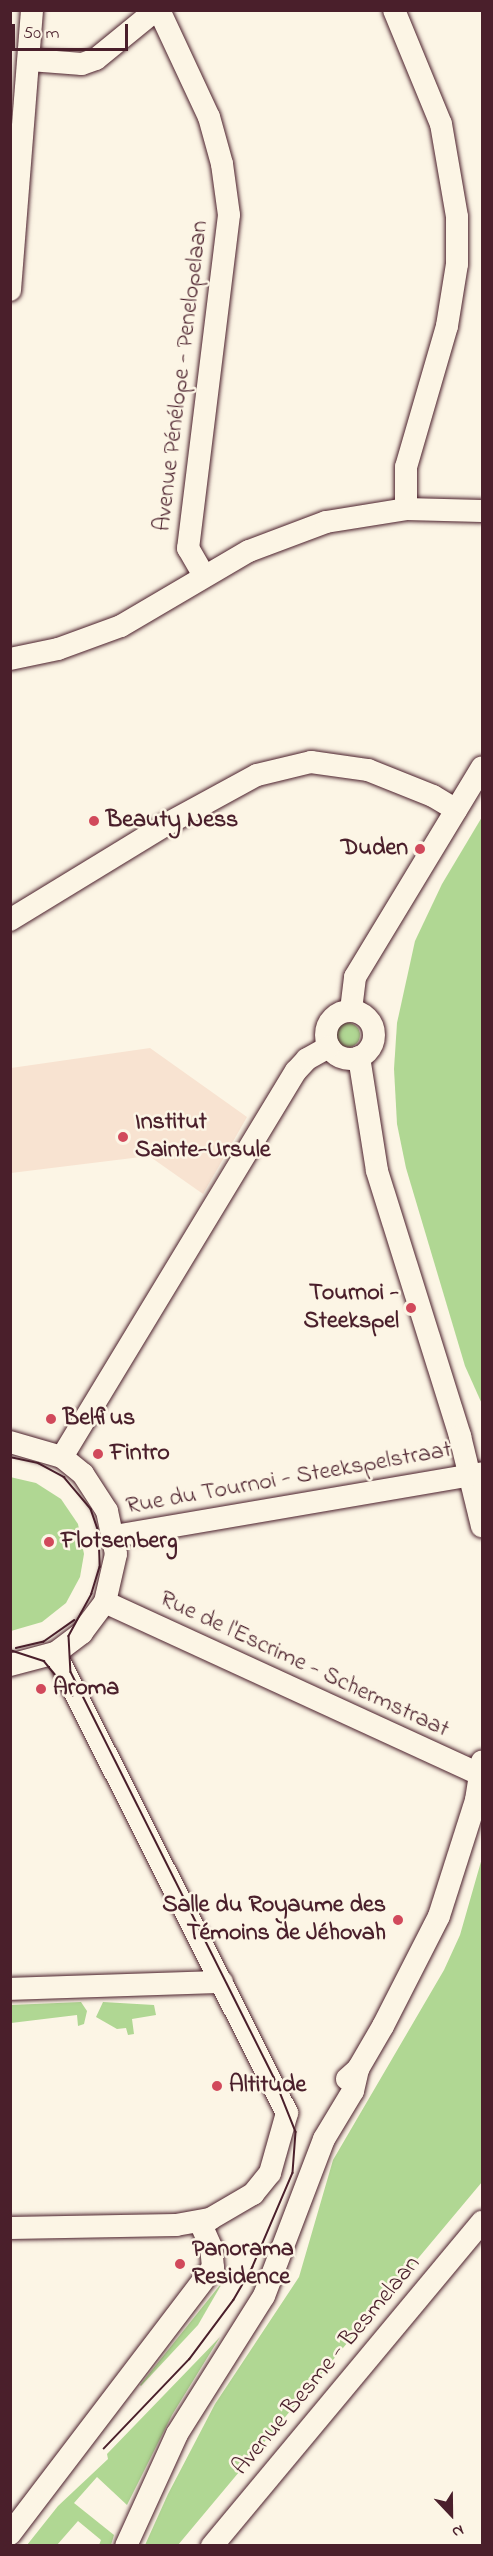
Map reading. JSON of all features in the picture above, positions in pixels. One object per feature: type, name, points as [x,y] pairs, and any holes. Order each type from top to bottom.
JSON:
[{"type":"street","points":[[10,290],[30,60],[32,10]]},
{"type":"street","points":[[30,60],[82,64],[96,59],[158,10]]},
{"type":"street","name":"Avenue Pénélope - Penelopelaan","points":[[158,10],[209,117],[222,164],[229,215],[188,549],[204,576]]},
{"type":"street","points":[[394,10],[441,124],[457,217],[458,264],[447,326],[406,467],[406,509]]},
{"type":"street","points":[[10,659],[58,649],[121,626],[204,576],[274,539],[326,522],[406,509],[483,511]]},
{"type":"street","points":[[10,920],[167,824],[257,775],[311,762],[368,770],[433,796],[456,810]]},
{"type":"street","points":[[351,1010],[355,977],[483,767]]},
{"type":"street","points":[[351,1010],[361,1013],[374,1030],[368,1050],[359,1057],[346,1058],[329,1047],[326,1033],[331,1019],[351,1010]]},
{"type":"street","points":[[62,1457],[296,1071],[307,1059],[329,1047]]},
{"type":"street","points":[[359,1057],[377,1171],[477,1474],[483,1526]]},
{"type":"street","points":[[10,1442],[62,1457],[97,1490],[115,1536],[116,1554],[105,1602],[75,1641],[55,1653],[10,1665]]},
{"type":"street","name":"Rue du Tournoi - Steekspelstraat","points":[[115,1536],[477,1474]]},
{"type":"street","name":"Rue de l'Escrime - Schermstraat","points":[[105,1602],[482,1768]]},
{"type":"street","points":[[10,2228],[200,2222],[232,2209],[253,2194],[270,2173],[282,2141],[287,2113],[55,1653]]},
{"type":"street","points":[[126,2546],[177,2434],[264,2296],[324,2139],[353,2091],[358,2069],[411,1976],[439,1916],[482,1768]]},
{"type":"street","points":[[10,1989],[222,1982]]},
{"type":"street","points":[[10,2534],[213,2268],[211,2247],[200,2222]]},
{"type":"street","name":"Avenue Besme - Besmelaan","points":[[212,2546],[483,2222]]},
{"type":"shaded area","name":"Institut Sainte-Ursule","points":[[150,1048],[247,1117],[203,1194],[149,1156],[11,1173],[11,1068]]},
{"type":"green space","points":[[482,817],[482,1404],[465,1366],[406,1168],[397,1124],[394,1069],[397,1023],[415,941],[442,884]]},
{"type":"green space","points":[[348,1023],[357,1026],[360,1035],[357,1044],[348,1047],[339,1044],[336,1035],[339,1026]]},
{"type":"green space","points":[[10,1477],[36,1483],[61,1499],[78,1524],[84,1554],[80,1577],[66,1603],[42,1622],[11,1631]]},
{"type":"green space","points":[[482,1858],[482,2182],[178,2545],[145,2545],[168,2494],[215,2404],[299,2277],[333,2160],[444,1970],[460,1935]]},
{"type":"green space","points":[[81,2002],[87,2011],[84,2024],[78,2026],[77,2015],[11,2023],[11,2005]]},
{"type":"green space","points":[[103,2002],[154,2005],[156,2015],[132,2019],[134,2034],[128,2035],[126,2028],[117,2029],[96,2017]]},
{"type":"green space","points":[[224,2280],[198,2325],[141,2386],[140,2385]]},
{"type":"green space","points":[[220,2337],[172,2415],[127,2505],[97,2477],[74,2503],[114,2535],[111,2545],[99,2545],[101,2540],[78,2521],[57,2545],[27,2545],[58,2506],[108,2459],[107,2454]]},
{"type":"tram line","points":[[10,1457],[38,1463],[64,1477],[91,1509],[99,1532],[100,1567],[92,1594],[69,1636],[71,1672],[274,2077],[296,2132],[293,2173],[253,2267],[234,2300],[190,2359],[104,2449]]},
{"type":"tram line","points":[[16,1648],[43,1642],[74,1620]]},
{"type":"tram line","points":[[10,1650],[44,1661],[73,1696]]},
{"type":"place","name":"Beauty Ness","points":[[94,821]]},
{"type":"place","name":"Duden","points":[[420,849]]},
{"type":"place","name":"Institut Sainte-Ursule","points":[[123,1137]]},
{"type":"place","name":"Tournoi - Steekspel","points":[[411,1308]]},
{"type":"place","name":"Belfius","points":[[51,1419]]},
{"type":"place","name":"Fintro","points":[[98,1454]]},
{"type":"place","name":"Flotsenberg","points":[[49,1542]]},
{"type":"place","name":"Aroma","points":[[41,1689]]},
{"type":"place","name":"Salle du Royaume des Témoins de Jéhovah","points":[[398,1920]]},
{"type":"place","name":"Altitude","points":[[217,2086]]},
{"type":"place","name":"Panorama Residence","points":[[180,2264]]}]
